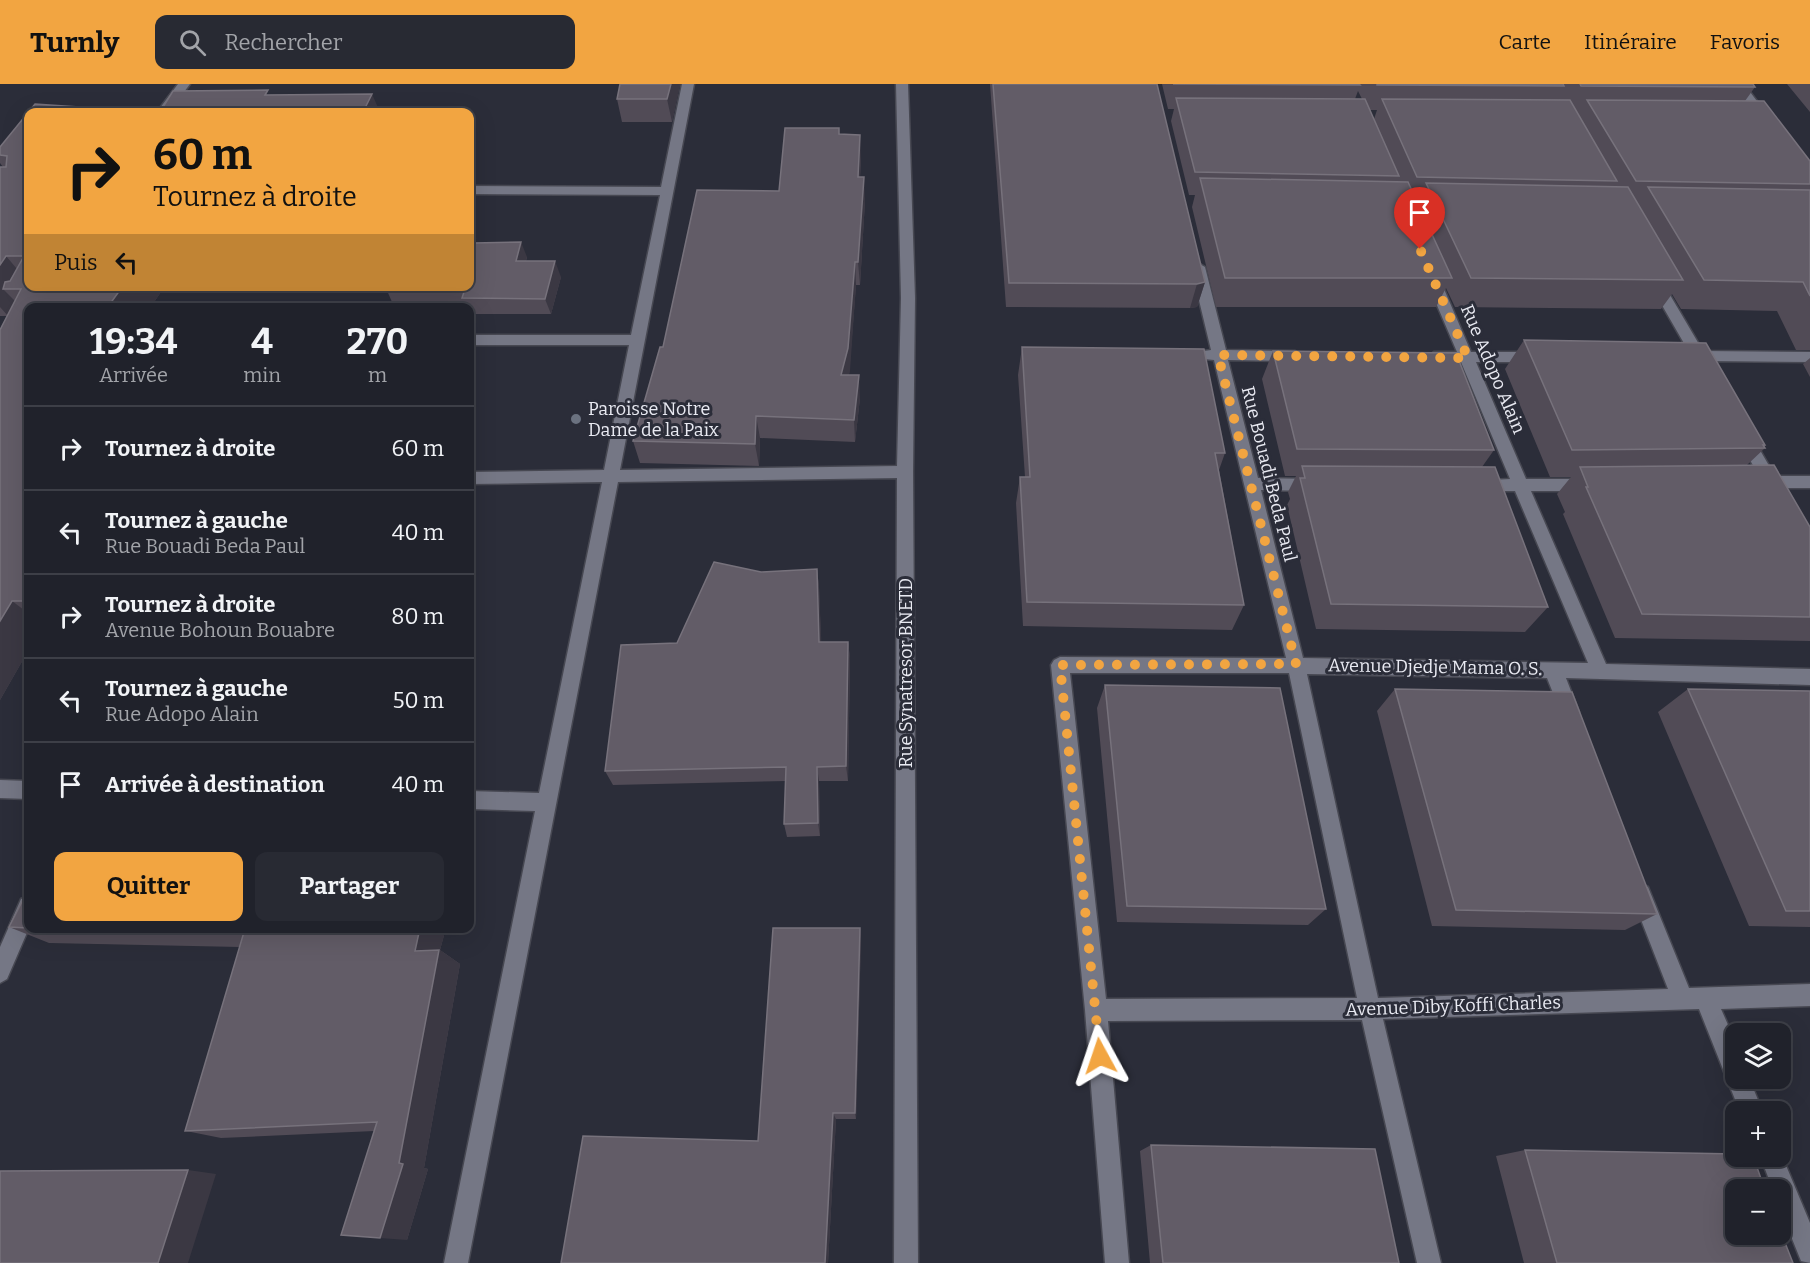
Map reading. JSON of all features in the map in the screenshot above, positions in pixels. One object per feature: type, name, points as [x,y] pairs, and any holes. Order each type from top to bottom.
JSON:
[{"type":"street","points":[[166,108],[184,84]]},
{"type":"street","points":[[456,1263],[688,84]]},
{"type":"street","name":"Rue Synatresor BNETD","points":[[902,84],[908,298],[905,472],[906,1263]]},
{"type":"street","points":[[1738,84],[1758,118],[1777,135]]},
{"type":"street","points":[[474,190],[667,191]]},
{"type":"street","name":"Rue Bouadi Beda Paul","points":[[1195,256],[1296,664],[1370,1009],[1430,1263]]},
{"type":"street","name":"Rue Adopo Alain","points":[[1424,260],[1468,358],[1599,670]]},
{"type":"street","points":[[1648,268],[1711,377]]},
{"type":"street","points":[[474,340],[638,340]]},
{"type":"street","points":[[1196,354],[1313,356]]},
{"type":"street","points":[[1420,357],[1549,357]]},
{"type":"street","points":[[1676,357],[1810,357]]},
{"type":"street","points":[[1741,429],[1781,502]]},
{"type":"street","points":[[474,478],[905,472]]},
{"type":"street","points":[[1746,482],[1810,482]]},
{"type":"street","points":[[1251,484],[1333,485]]},
{"type":"street","points":[[1463,485],[1604,484]]},
{"type":"street","name":"Avenue Djedje Mama O. S.","points":[[1096,1010],[1060,665],[1296,664],[1810,677]]},
{"type":"street","points":[[1553,669],[1579,735]]},
{"type":"street","points":[[0,789],[24,790]]},
{"type":"street","points":[[474,800],[547,802]]},
{"type":"street","points":[[1635,878],[1683,999]]},
{"type":"street","points":[[0,972],[24,915]]},
{"type":"street","name":"Avenue Diby Koffi Charles","points":[[1096,1010],[1370,1009],[1810,995]]},
{"type":"street","points":[[1706,999],[1725,1045]]},
{"type":"street","points":[[1096,1010],[1117,1263]]},
{"type":"street","points":[[1775,1167],[1810,1252]]},
{"type":"building","points":[[620,84],[671,84],[667,99],[617,99]]},
{"type":"building","points":[[993,84],[1157,84],[1205,282],[1197,284],[1009,283]]},
{"type":"building","points":[[1173,84],[1359,84],[1360,85]]},
{"type":"building","points":[[1563,84],[1564,86],[1377,85]]},
{"type":"building","points":[[1580,84],[1753,84],[1755,87],[1581,86]]},
{"type":"building","points":[[268,90],[265,95],[372,94],[365,108],[162,108],[173,91]]},
{"type":"building","points":[[1176,98],[1365,99],[1399,176],[1195,172]]},
{"type":"building","points":[[1382,99],[1570,100],[1617,181],[1417,177]]},
{"type":"building","points":[[1587,100],[1764,101],[1810,161],[1810,184],[1636,181]]},
{"type":"building","points":[[35,104],[94,108],[32,108]]},
{"type":"building","points":[[24,118],[24,256],[6,256],[0,265],[0,167],[6,167],[7,156],[0,155],[0,147]]},
{"type":"building","points":[[785,128],[839,128],[839,134],[860,135],[858,177],[864,177],[858,262],[855,262],[848,348],[841,375],[859,375],[854,420],[756,416],[755,444],[633,441],[660,347],[663,347],[697,190],[779,191]]},
{"type":"building","points":[[1200,178],[1408,182],[1452,278],[1225,278]]},
{"type":"building","points":[[1426,183],[1628,187],[1683,280],[1471,278]]},
{"type":"building","points":[[1648,187],[1810,190],[1810,296],[1803,282],[1704,280]]},
{"type":"building","points":[[521,242],[516,261],[555,261],[545,299],[462,298],[464,291],[474,291],[474,243]]},
{"type":"building","points":[[24,256],[24,291],[119,291],[111,303],[24,303],[24,601],[12,601],[0,621],[0,330],[21,289],[3,289],[5,282],[10,281]]},
{"type":"building","points":[[1524,340],[1706,343],[1765,448],[1572,450]]},
{"type":"building","points":[[1022,347],[1204,349],[1225,453],[1215,453],[1244,605],[1027,602],[1020,477],[1030,477]]},
{"type":"building","points":[[1273,351],[1456,353],[1494,450],[1297,449]]},
{"type":"building","points":[[1774,465],[1810,527],[1810,617],[1642,614],[1586,487],[1588,487],[1580,467]]},
{"type":"building","points":[[1302,466],[1495,467],[1548,607],[1331,604],[1300,478],[1305,478]]},
{"type":"building","points":[[714,562],[761,572],[817,569],[819,642],[848,642],[846,766],[817,767],[818,823],[784,824],[786,767],[605,771],[621,645],[677,643]]},
{"type":"building","points":[[1105,685],[1280,688],[1326,909],[1127,906]]},
{"type":"building","points":[[1395,689],[1572,692],[1657,914],[1456,910]]},
{"type":"building","points":[[1688,689],[1810,691],[1810,911],[1786,911]]},
{"type":"building","points":[[24,898],[24,928],[9,927]]},
{"type":"building","points":[[773,928],[860,928],[855,1113],[833,1113],[825,1263],[561,1263],[583,1136],[758,1141]]},
{"type":"building","points":[[244,933],[419,933],[415,951],[439,950],[399,1163],[403,1164],[380,1238],[341,1235],[377,1122],[185,1131]]},
{"type":"building","points":[[1151,1145],[1375,1149],[1399,1263],[1163,1263]]},
{"type":"building","points":[[1525,1150],[1725,1154],[1725,1167],[1757,1167],[1761,1179],[1725,1179],[1725,1245],[1786,1245],[1793,1263],[1557,1263]]},
{"type":"building","points":[[188,1170],[158,1263],[0,1263],[0,1171]]},
{"type":"place","name":"Paroisse Notre Dame de la Paix","points":[[576,419]]},
{"type":"route","points":[[1100,1056],[1060,665],[1296,664],[1218,355],[1468,358],[1420,249]]}]
